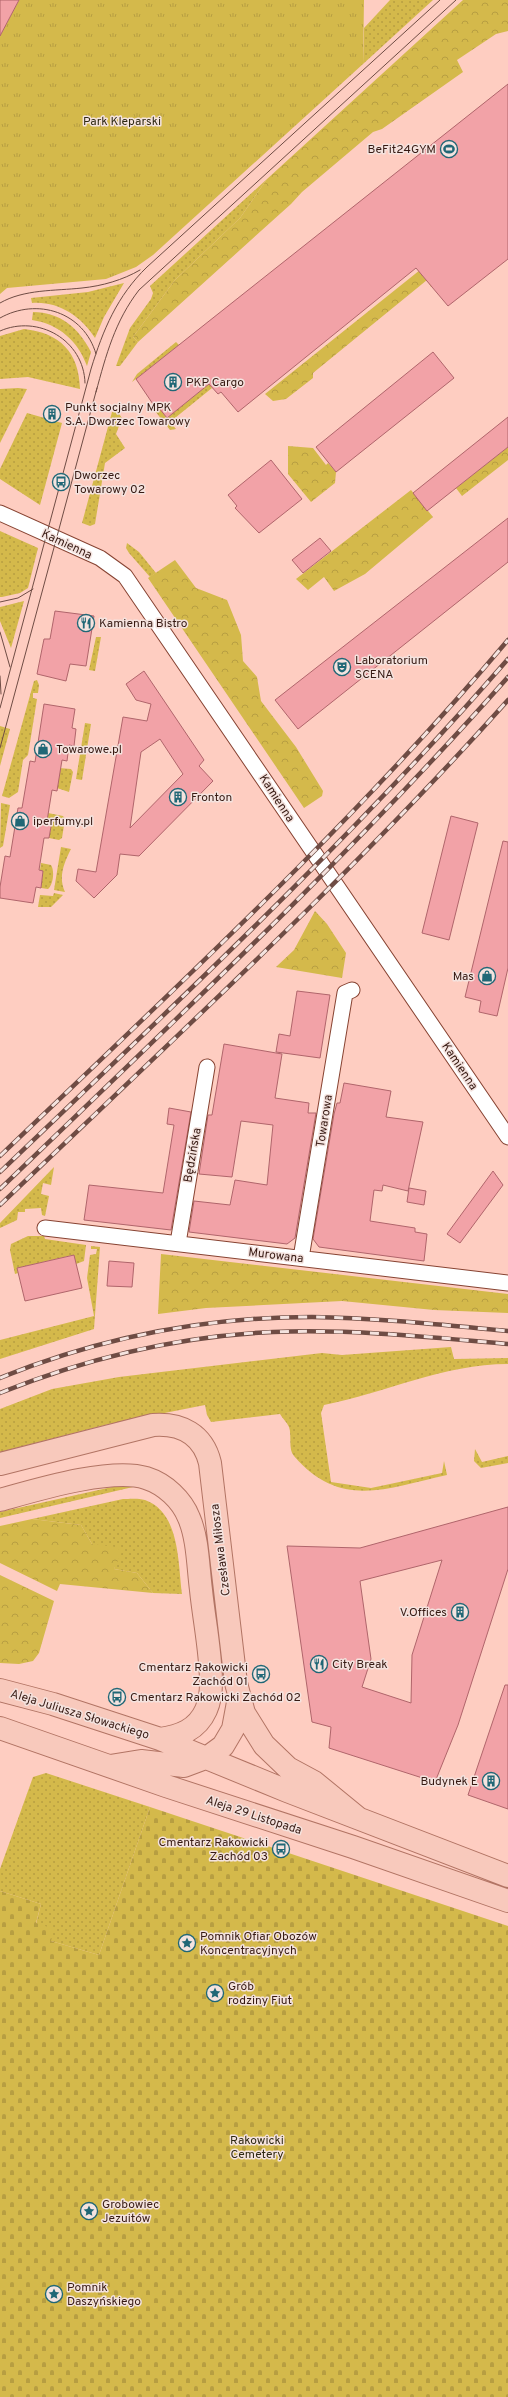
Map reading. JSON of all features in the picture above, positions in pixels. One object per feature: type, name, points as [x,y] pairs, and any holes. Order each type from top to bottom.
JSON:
[{"type":"main road","name":"Czesława Miłosza","points":[[0,1464],[153,1425],[172,1425],[181,1427],[196,1437],[207,1453],[210,1463],[239,1697],[250,1724],[268,1750],[288,1768],[314,1782],[335,1797],[358,1818]]},
{"type":"main road","name":"Czesława Miłosza","points":[[0,1500],[92,1479],[134,1475],[157,1483],[175,1495],[183,1506],[194,1534],[210,1664],[211,1695],[205,1711],[192,1728],[178,1736],[160,1738]]},
{"type":"main road","name":"Aleja Juliusza Słowackiego","points":[[0,1690],[160,1738]]},
{"type":"main road","points":[[109,1767],[141,1761],[184,1766],[208,1757],[223,1746],[233,1729],[239,1697]]},
{"type":"main road","name":"Aleja 29 Listopada","points":[[1,1729],[109,1767],[353,1847],[508,1901]]},
{"type":"main road","points":[[160,1738],[358,1818],[508,1876]]},
{"type":"street","name":"Kamienna","points":[[0,513],[100,558],[125,576],[508,1137]]},
{"type":"street","name":"Towarowa","points":[[302,1258],[345,993],[352,990]]},
{"type":"street","name":"Będzińska","points":[[178,1243],[207,1067]]},
{"type":"street","name":"Murowana","points":[[45,1228],[508,1283]]},
{"type":"green space","name":"Park Kleparski","points":[[19,0],[364,0],[363,64],[153,255],[136,267],[106,279],[7,288],[0,294],[0,36]]},
{"type":"green space","points":[[390,0],[433,0],[363,64],[364,28]]},
{"type":"green space","points":[[463,0],[508,0],[508,31],[496,34],[457,60],[463,72],[382,129],[373,132],[302,192],[291,204],[138,342],[133,337],[175,280],[240,218],[267,179]]},
{"type":"green space","points":[[267,179],[240,218],[175,280],[133,337],[138,342],[120,366],[116,366],[130,328],[151,299],[153,293],[150,286]]},
{"type":"green space","points":[[494,237],[431,287],[427,280],[313,373],[313,378],[286,399],[273,401],[265,394],[420,270]]},
{"type":"green space","points":[[124,283],[104,317],[95,338],[83,323],[60,307],[42,303],[32,303],[31,298],[88,292]]},
{"type":"green space","points":[[33,312],[60,318],[68,323],[81,336],[91,352],[87,366],[78,349],[66,335],[51,325],[32,320]]},
{"type":"green space","points":[[24,329],[37,331],[48,335],[65,347],[76,365],[80,389],[28,377],[0,379],[0,336]]},
{"type":"green space","points":[[176,342],[179,345],[132,382],[137,374]]},
{"type":"green space","points":[[209,384],[212,388],[170,422],[176,429],[170,430],[155,411],[159,408],[167,418]]},
{"type":"green space","points":[[0,389],[27,389],[0,443]]},
{"type":"green space","points":[[117,411],[122,418],[116,434],[125,448],[105,463],[95,524],[90,526],[82,523],[112,412]]},
{"type":"green space","points":[[27,413],[62,423],[40,505],[0,479],[0,469]]},
{"type":"green space","points":[[288,446],[313,448],[326,465],[328,463],[336,472],[335,483],[311,502],[288,474]]},
{"type":"green space","points":[[508,447],[508,460],[462,496],[456,488]]},
{"type":"green space","points":[[411,490],[433,517],[365,574],[334,591],[324,577],[308,590],[296,579]]},
{"type":"green space","points":[[0,531],[38,548],[28,588],[20,593],[2,597],[0,597]]},
{"type":"green space","points":[[127,543],[139,552],[156,573],[150,577],[129,553],[126,548]]},
{"type":"green space","points":[[175,560],[196,588],[227,600],[241,635],[243,661],[257,677],[261,701],[296,747],[323,791],[322,796],[304,808],[148,578]]},
{"type":"green space","points":[[24,601],[11,648],[0,621],[0,607]]},
{"type":"green space","points":[[96,637],[101,637],[95,671],[89,670]]},
{"type":"green space","points":[[37,680],[39,685],[38,693],[33,693],[33,698],[37,699],[28,755],[23,760],[18,792],[9,798],[2,796],[34,681]]},
{"type":"green space","points":[[85,723],[91,724],[82,780],[76,779]]},
{"type":"green space","points":[[0,726],[10,729],[0,766]]},
{"type":"green space","points":[[59,768],[71,769],[73,772],[69,792],[57,788]]},
{"type":"green space","points":[[1,803],[10,805],[3,846],[0,848]]},
{"type":"green space","points":[[48,813],[63,816],[65,819],[62,838],[59,840],[49,838],[52,821],[47,821]]},
{"type":"green space","points":[[61,847],[71,849],[64,865],[62,875],[65,892],[54,890]]},
{"type":"green space","points":[[41,863],[51,865],[52,868],[52,881],[48,889],[41,888],[43,871],[40,870]]},
{"type":"green space","points":[[54,893],[63,895],[51,907],[38,907],[40,895],[53,896]]},
{"type":"green space","points":[[315,911],[327,924],[346,953],[342,978],[276,967],[294,950]]},
{"type":"green space","points":[[54,1167],[51,1185],[43,1183],[41,1194],[49,1196],[45,1216],[42,1215],[41,1208],[25,1209],[25,1212],[18,1212],[17,1220],[0,1228],[0,1223]]},
{"type":"green space","points":[[28,1236],[44,1236],[45,1239],[86,1245],[84,1261],[76,1264],[73,1255],[17,1268],[18,1273],[15,1274],[10,1250],[11,1244]]},
{"type":"green space","points":[[91,1246],[100,1247],[94,1329],[0,1359],[0,1340],[94,1316],[87,1278],[90,1255],[96,1254],[97,1249],[91,1249]]},
{"type":"green space","points":[[161,1254],[508,1294],[508,1313],[434,1310],[342,1301],[206,1308],[158,1314]]},
{"type":"green space","points":[[451,1347],[454,1359],[508,1358],[508,1364],[484,1365],[415,1380],[369,1394],[324,1405],[321,1413],[331,1482],[371,1488],[442,1473],[444,1461],[447,1475],[405,1485],[366,1491],[347,1489],[329,1484],[311,1473],[294,1456],[291,1450],[289,1427],[280,1414],[211,1422],[207,1415],[205,1405],[109,1424],[0,1452],[0,1409],[52,1389],[119,1377],[322,1353],[342,1355]]},
{"type":"green space","points":[[475,1449],[482,1462],[508,1456],[508,1463],[481,1468],[474,1461]]},
{"type":"green space","points":[[121,1485],[133,1487],[0,1518],[0,1512]]},
{"type":"green space","points":[[123,1499],[145,1500],[156,1506],[165,1516],[171,1527],[175,1540],[182,1594],[153,1593],[137,1573],[114,1569],[116,1561],[92,1544],[81,1525],[32,1519]]},
{"type":"green space","points":[[32,1519],[81,1525],[92,1544],[116,1547],[122,1552],[114,1569],[137,1573],[153,1593],[60,1584],[57,1591],[0,1563],[0,1526]]},
{"type":"green space","points":[[0,1575],[54,1601],[39,1653],[33,1661],[19,1664],[0,1663]]},
{"type":"green space","points":[[46,1773],[150,1807],[99,1955],[51,1941],[36,1924],[41,1904],[0,1891],[0,1869],[33,1777]]},
{"type":"green space","name":"Rakowicki Cemetery","points":[[150,1807],[508,1926],[508,2397],[0,2397],[0,1891],[41,1904],[36,1923],[54,1929],[51,1941],[99,1955]]},
{"type":"building","points":[[0,0],[19,0],[0,36]]},
{"type":"building","points":[[508,84],[508,259],[448,306],[416,268],[238,412],[221,392],[218,394],[209,384],[167,418],[159,408],[157,410],[136,379]]},
{"type":"building","points":[[433,352],[454,378],[336,472],[316,447]]},
{"type":"building","points":[[508,417],[508,447],[427,511],[413,493]]},
{"type":"building","points":[[271,460],[302,499],[259,533],[235,508],[237,506],[228,495]]},
{"type":"building","points":[[508,518],[508,562],[298,729],[275,700]]},
{"type":"building","points":[[320,538],[331,551],[303,573],[292,560]]},
{"type":"building","points":[[55,611],[94,616],[86,666],[70,664],[66,681],[37,674],[44,639],[50,639]]},
{"type":"building","name":"Fronton","points":[[144,671],[204,760],[199,766],[213,781],[139,856],[120,854],[117,875],[94,898],[76,881],[78,869],[96,872],[123,717],[147,721],[151,704],[136,700],[126,684]],"holes":[[[160,739],[183,774],[130,828],[141,752]]]},
{"type":"building","points":[[44,704],[75,709],[72,728],[76,729],[74,746],[69,745],[67,761],[62,760],[57,791],[52,790],[47,821],[52,821],[49,838],[44,838],[39,870],[43,871],[41,888],[36,887],[33,903],[0,898],[0,887],[5,856],[10,857],[18,808],[22,808],[30,761],[35,762]]},
{"type":"building","points":[[451,816],[478,823],[449,940],[422,933]]},
{"type":"building","points":[[503,841],[508,842],[508,968],[497,1016],[479,1012],[481,1001],[465,997]]},
{"type":"building","points":[[297,991],[330,995],[320,1058],[276,1052],[279,1034],[290,1036]]},
{"type":"building","points":[[224,1044],[282,1054],[275,1098],[309,1103],[308,1113],[316,1113],[295,1238],[287,1244],[189,1232],[194,1201],[230,1205],[235,1180],[267,1185],[273,1125],[241,1121],[232,1177],[199,1174],[208,1115],[212,1115]]},
{"type":"building","points":[[344,1083],[391,1091],[386,1117],[423,1122],[408,1191],[383,1185],[382,1191],[374,1190],[370,1221],[415,1228],[415,1232],[427,1234],[424,1261],[319,1247],[313,1239],[334,1114],[337,1103],[340,1103]]},
{"type":"building","points":[[169,1108],[191,1112],[171,1230],[84,1220],[89,1185],[163,1193],[174,1125],[167,1124]]},
{"type":"building","points":[[493,1171],[503,1185],[460,1243],[447,1234]]},
{"type":"building","points":[[409,1188],[426,1191],[424,1205],[407,1202]]},
{"type":"building","points":[[74,1255],[82,1288],[25,1301],[17,1268]]},
{"type":"building","points":[[109,1261],[134,1263],[132,1287],[107,1286]]},
{"type":"building","name":"V.Offices","points":[[508,1507],[508,1569],[458,1725],[435,1782],[329,1748],[331,1727],[312,1722],[287,1546],[360,1548]],"holes":[[[442,1560],[412,1655],[411,1703],[362,1687],[371,1659],[360,1581]]]},
{"type":"building","points":[[505,1685],[508,1685],[508,1809],[468,1795]]},
{"type":"tram line","points":[[0,708],[91,369],[106,327],[119,302],[136,278],[147,267],[440,0]]},
{"type":"tram line","points":[[96,392],[117,326],[139,290],[456,0]]},
{"type":"tram line","points":[[0,303],[9,298],[29,293],[97,286],[119,280],[140,270]]},
{"type":"tram line","points":[[0,318],[14,312],[29,309],[43,309],[57,312],[70,319],[81,328],[90,340],[96,354]]},
{"type":"tram line","points":[[0,331],[15,327],[29,326],[56,334],[68,343],[77,354],[83,368],[85,383]]},
{"type":"tram line","points":[[0,748],[97,388]]},
{"type":"tram line","points":[[0,602],[18,598],[33,589]]},
{"type":"tram line","points":[[0,632],[10,667]]},
{"type":"tram line","points":[[0,676],[1,694]]},
{"type":"railway","points":[[0,1156],[196,968],[325,840],[388,775],[508,640]]},
{"type":"railway","points":[[0,1172],[196,984],[324,857],[448,726],[508,659]]},
{"type":"railway","points":[[0,1189],[195,1001],[323,874],[448,744],[508,677]]},
{"type":"railway","points":[[0,1205],[323,895],[448,766],[508,700]]},
{"type":"railway","points":[[0,1378],[37,1364],[114,1341],[153,1332],[232,1321],[312,1317],[410,1322],[508,1331]]},
{"type":"railway","points":[[0,1393],[33,1380],[100,1359],[168,1344],[238,1334],[303,1331],[362,1333],[420,1336],[508,1344]]},
{"type":"place","name":"BeFit24GYM","points":[[449,149]]},
{"type":"place","name":"PKP Cargo","points":[[173,382]]},
{"type":"place","name":"Punkt socjalny MPK S.A. Dworzec Towarowy","points":[[52,414]]},
{"type":"place","name":"Dworzec Towarowy 02","points":[[61,482]]},
{"type":"place","name":"Kamienna Bistro","points":[[86,623]]},
{"type":"place","name":"Laboratorium SCENA","points":[[342,667]]},
{"type":"place","name":"Towarowe.pl","points":[[43,749]]},
{"type":"place","name":"Fronton","points":[[178,797]]},
{"type":"place","name":"iperfumy.pl","points":[[20,821]]},
{"type":"place","name":"Mas","points":[[487,976]]},
{"type":"place","name":"V.Offices","points":[[460,1612]]},
{"type":"place","name":"City Break","points":[[319,1664]]},
{"type":"place","name":"Cmentarz Rakowicki Zachód 01","points":[[261,1674]]},
{"type":"place","name":"Cmentarz Rakowicki Zachód 02","points":[[117,1697]]},
{"type":"place","name":"Budynek E","points":[[491,1781]]},
{"type":"place","name":"Cmentarz Rakowicki Zachód 03","points":[[281,1849]]},
{"type":"place","name":"Pomnik Ofiar Obozów Koncentracyjnych","points":[[187,1943]]},
{"type":"place","name":"Grób rodziny Fiut","points":[[215,1993]]},
{"type":"place","name":"Grobowiec Jezuitów","points":[[89,2211]]},
{"type":"place","name":"Pomnik Daszyńskiego","points":[[54,2294]]}]
